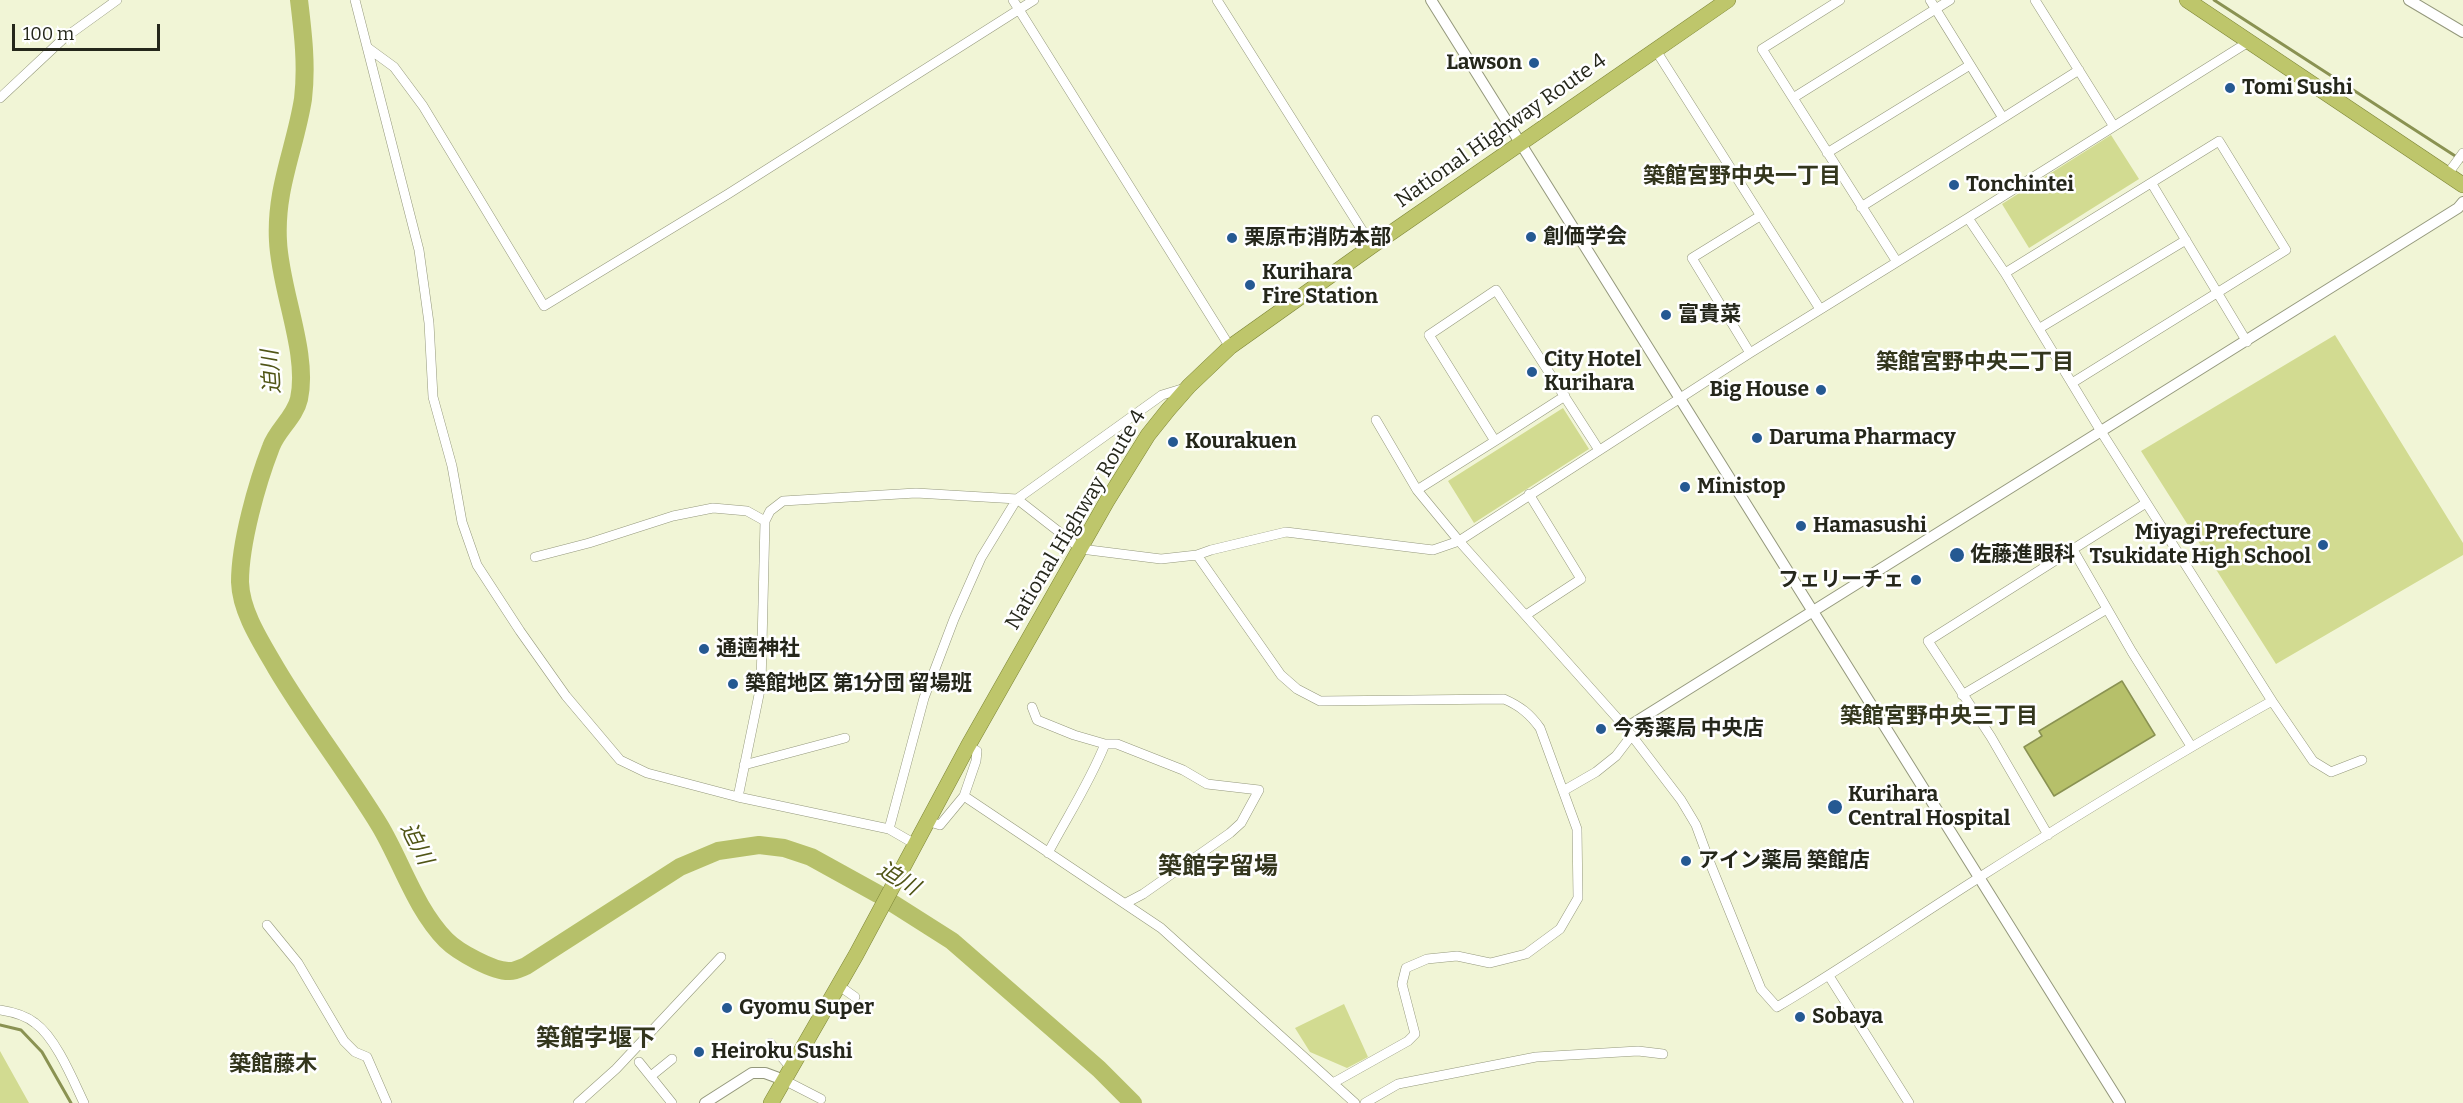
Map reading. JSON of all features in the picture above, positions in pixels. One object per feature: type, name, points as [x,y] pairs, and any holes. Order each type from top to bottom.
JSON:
[{"type":"highway","name":"National Highway Route 4","points":[[771,1103],[856,955],[968,746],[1081,549],[1148,435],[1189,386],[1230,347],[1728,0]]},
{"type":"highway","points":[[2187,0],[2452,169],[2463,185]]},
{"type":"street","points":[[0,98],[63,39],[117,0]]},
{"type":"street","points":[[355,0],[418,250],[429,323],[434,397],[452,466],[462,522],[477,565],[520,631],[566,696],[620,760],[646,772],[738,796],[889,829],[912,849]]},
{"type":"street","points":[[1013,0],[1230,347]]},
{"type":"street","points":[[368,48],[394,67],[423,106],[544,306],[718,200],[1034,0]]},
{"type":"street","points":[[1217,0],[1372,246]]},
{"type":"street","points":[[1431,0],[2120,1103]]},
{"type":"street","points":[[1840,0],[1762,49],[1897,262]]},
{"type":"street","points":[[1793,98],[1933,4],[1950,0]]},
{"type":"street","points":[[2035,0],[2114,125]]},
{"type":"street","points":[[2409,0],[2463,32]]},
{"type":"street","points":[[1933,4],[2003,118]]},
{"type":"street","points":[[738,796],[761,685],[765,521],[770,511],[783,501],[916,493],[1017,500],[1081,549],[1161,559],[1197,555],[1286,532],[1433,550],[1459,541],[1750,353],[2250,41]]},
{"type":"street","points":[[1655,49],[1820,309]]},
{"type":"street","points":[[1827,153],[1970,65]]},
{"type":"street","points":[[1861,207],[2079,70]]},
{"type":"street","points":[[2005,273],[2219,141],[2286,250],[2072,382]]},
{"type":"street","points":[[2452,169],[2463,153]]},
{"type":"street","points":[[2152,184],[2247,342]]},
{"type":"street","points":[[1563,791],[1596,772],[1616,756],[1629,732],[1813,612],[2247,342],[2458,208],[2463,202]]},
{"type":"street","points":[[1750,353],[1692,258],[1760,216]]},
{"type":"street","points":[[1968,218],[2040,328],[2146,503],[2272,701],[2313,761],[2331,772],[2362,760]]},
{"type":"street","points":[[2040,328],[2186,240]]},
{"type":"street","points":[[1495,441],[1428,335],[1496,290],[1599,450]]},
{"type":"street","points":[[889,829],[924,698],[954,620],[981,558],[1017,500],[1162,395],[1189,386]]},
{"type":"street","points":[[1417,490],[1565,396]]},
{"type":"street","points":[[1376,420],[1417,490],[1459,541],[1629,732],[1681,800],[1696,825],[1761,989],[1777,1007],[2191,746],[2272,701]]},
{"type":"street","points":[[1526,615],[1581,579],[1529,494]]},
{"type":"street","points":[[2048,836],[1991,738],[1928,640],[2146,503]]},
{"type":"street","points":[[535,557],[589,543],[673,516],[713,508],[747,511],[765,521]]},
{"type":"street","points":[[2072,548],[2191,746]]},
{"type":"street","points":[[1197,555],[1281,675],[1297,689],[1320,701],[1504,699],[1517,705],[1530,715],[1540,728],[1577,829],[1578,898],[1560,929],[1526,954],[1490,963],[1457,957],[1427,958],[1406,968],[1402,984],[1415,1034],[1408,1041],[1333,1083]]},
{"type":"street","points":[[1962,695],[2107,609]]},
{"type":"street","points":[[1032,707],[1037,720],[1105,744],[1117,744],[1183,770],[1208,784],[1259,790],[1240,823],[1230,833],[1143,894],[1126,903]]},
{"type":"street","points":[[744,765],[845,738]]},
{"type":"street","points":[[1048,854],[1074,802],[1091,777],[1105,744]]},
{"type":"street","points":[[927,821],[940,825],[964,796],[976,761],[977,751],[968,746]]},
{"type":"street","points":[[964,796],[1161,928],[1355,1103]]},
{"type":"street","points":[[267,925],[298,963],[344,1041],[355,1052],[367,1057],[387,1103]]},
{"type":"street","points":[[578,1103],[616,1069],[721,957]]},
{"type":"street","points":[[1829,976],[1909,1103]]},
{"type":"street","points":[[838,985],[855,997]]},
{"type":"street","points":[[0,1011],[16,1013],[36,1024],[50,1041],[84,1103]]},
{"type":"street","points":[[770,1043],[788,1074],[821,1099]]},
{"type":"street","points":[[1365,1103],[1398,1084],[1536,1057],[1638,1051],[1663,1054]]},
{"type":"street","points":[[651,1076],[672,1059]]},
{"type":"street","points":[[639,1062],[672,1103]]},
{"type":"street","points":[[705,1103],[752,1072],[788,1074]]},
{"type":"shaded area","points":[[2111,135],[2139,179],[2029,248],[2002,204]]},
{"type":"shaded area","points":[[2335,335],[2463,543],[2463,555],[2276,664],[2141,451]]},
{"type":"shaded area","points":[[1563,408],[1589,449],[1474,523],[1448,481]]},
{"type":"shaded area","points":[[2122,681],[2155,735],[2054,796],[2024,747],[2042,736],[2039,731]]},
{"type":"shaded area","points":[[1344,1004],[1368,1057],[1347,1068],[1310,1052],[1295,1028]]},
{"type":"shaded area","points":[[0,1051],[29,1103],[0,1103]]},
{"type":"waterway","name":"迫川","points":[[299,0],[305,62],[303,99],[282,186],[278,241],[297,342],[301,381],[297,406],[274,441],[255,495],[243,550],[241,593],[248,616],[264,648],[380,826],[417,900],[435,927],[446,940],[467,955],[486,965],[510,971],[526,966],[680,867],[718,851],[759,845],[784,848],[811,857],[878,894],[952,941],[1099,1069],[1133,1103]]},
{"type":"waterway","points":[[2214,0],[2463,161]]},
{"type":"waterway","points":[[0,1025],[21,1030],[42,1052],[71,1103]]},
{"type":"place","name":"Lawson","points":[[1534,63]]},
{"type":"place","name":"Tomi Sushi","points":[[2230,88]]},
{"type":"place","name":"Tonchintei","points":[[1954,185]]},
{"type":"place","name":"創価学会","points":[[1531,237]]},
{"type":"place","name":"栗原市消防本部","points":[[1232,238]]},
{"type":"place","name":"Kurihara Fire Station","points":[[1250,285]]},
{"type":"place","name":"富貴菜","points":[[1666,315]]},
{"type":"place","name":"City Hotel Kurihara","points":[[1532,372]]},
{"type":"place","name":"Big House","points":[[1821,390]]},
{"type":"place","name":"Daruma Pharmacy","points":[[1757,438]]},
{"type":"place","name":"Kourakuen","points":[[1173,442]]},
{"type":"place","name":"Ministop","points":[[1685,487]]},
{"type":"place","name":"Hamasushi","points":[[1801,526]]},
{"type":"place","name":"Miyagi Prefecture Tsukidate High School","points":[[2323,545]]},
{"type":"place","name":"佐藤進眼科","points":[[1957,555]]},
{"type":"place","name":"フェリーチェ","points":[[1916,580]]},
{"type":"place","name":"通遖神社","points":[[704,649]]},
{"type":"place","name":"築館地区 第1分団 留場班","points":[[733,684]]},
{"type":"place","name":"今秀薬局 中央店","points":[[1601,729]]},
{"type":"place","name":"Kurihara Central Hospital","points":[[1835,807]]},
{"type":"place","name":"アイン薬局 築館店","points":[[1686,861]]},
{"type":"place","name":"Gyomu Super","points":[[727,1008]]},
{"type":"place","name":"Sobaya","points":[[1800,1017]]},
{"type":"place","name":"Heiroku Sushi","points":[[699,1052]]},
{"type":"district","name":"築館宮野中央一丁目","points":[[1742,177]]},
{"type":"district","name":"築館宮野中央二丁目","points":[[1975,363]]},
{"type":"district","name":"築館宮野中央三丁目","points":[[1939,717]]},
{"type":"district","name":"築館字留場","points":[[1218,867]]},
{"type":"district","name":"築館字堰下","points":[[596,1039]]},
{"type":"district","name":"築館藤木","points":[[273,1065]]}]
